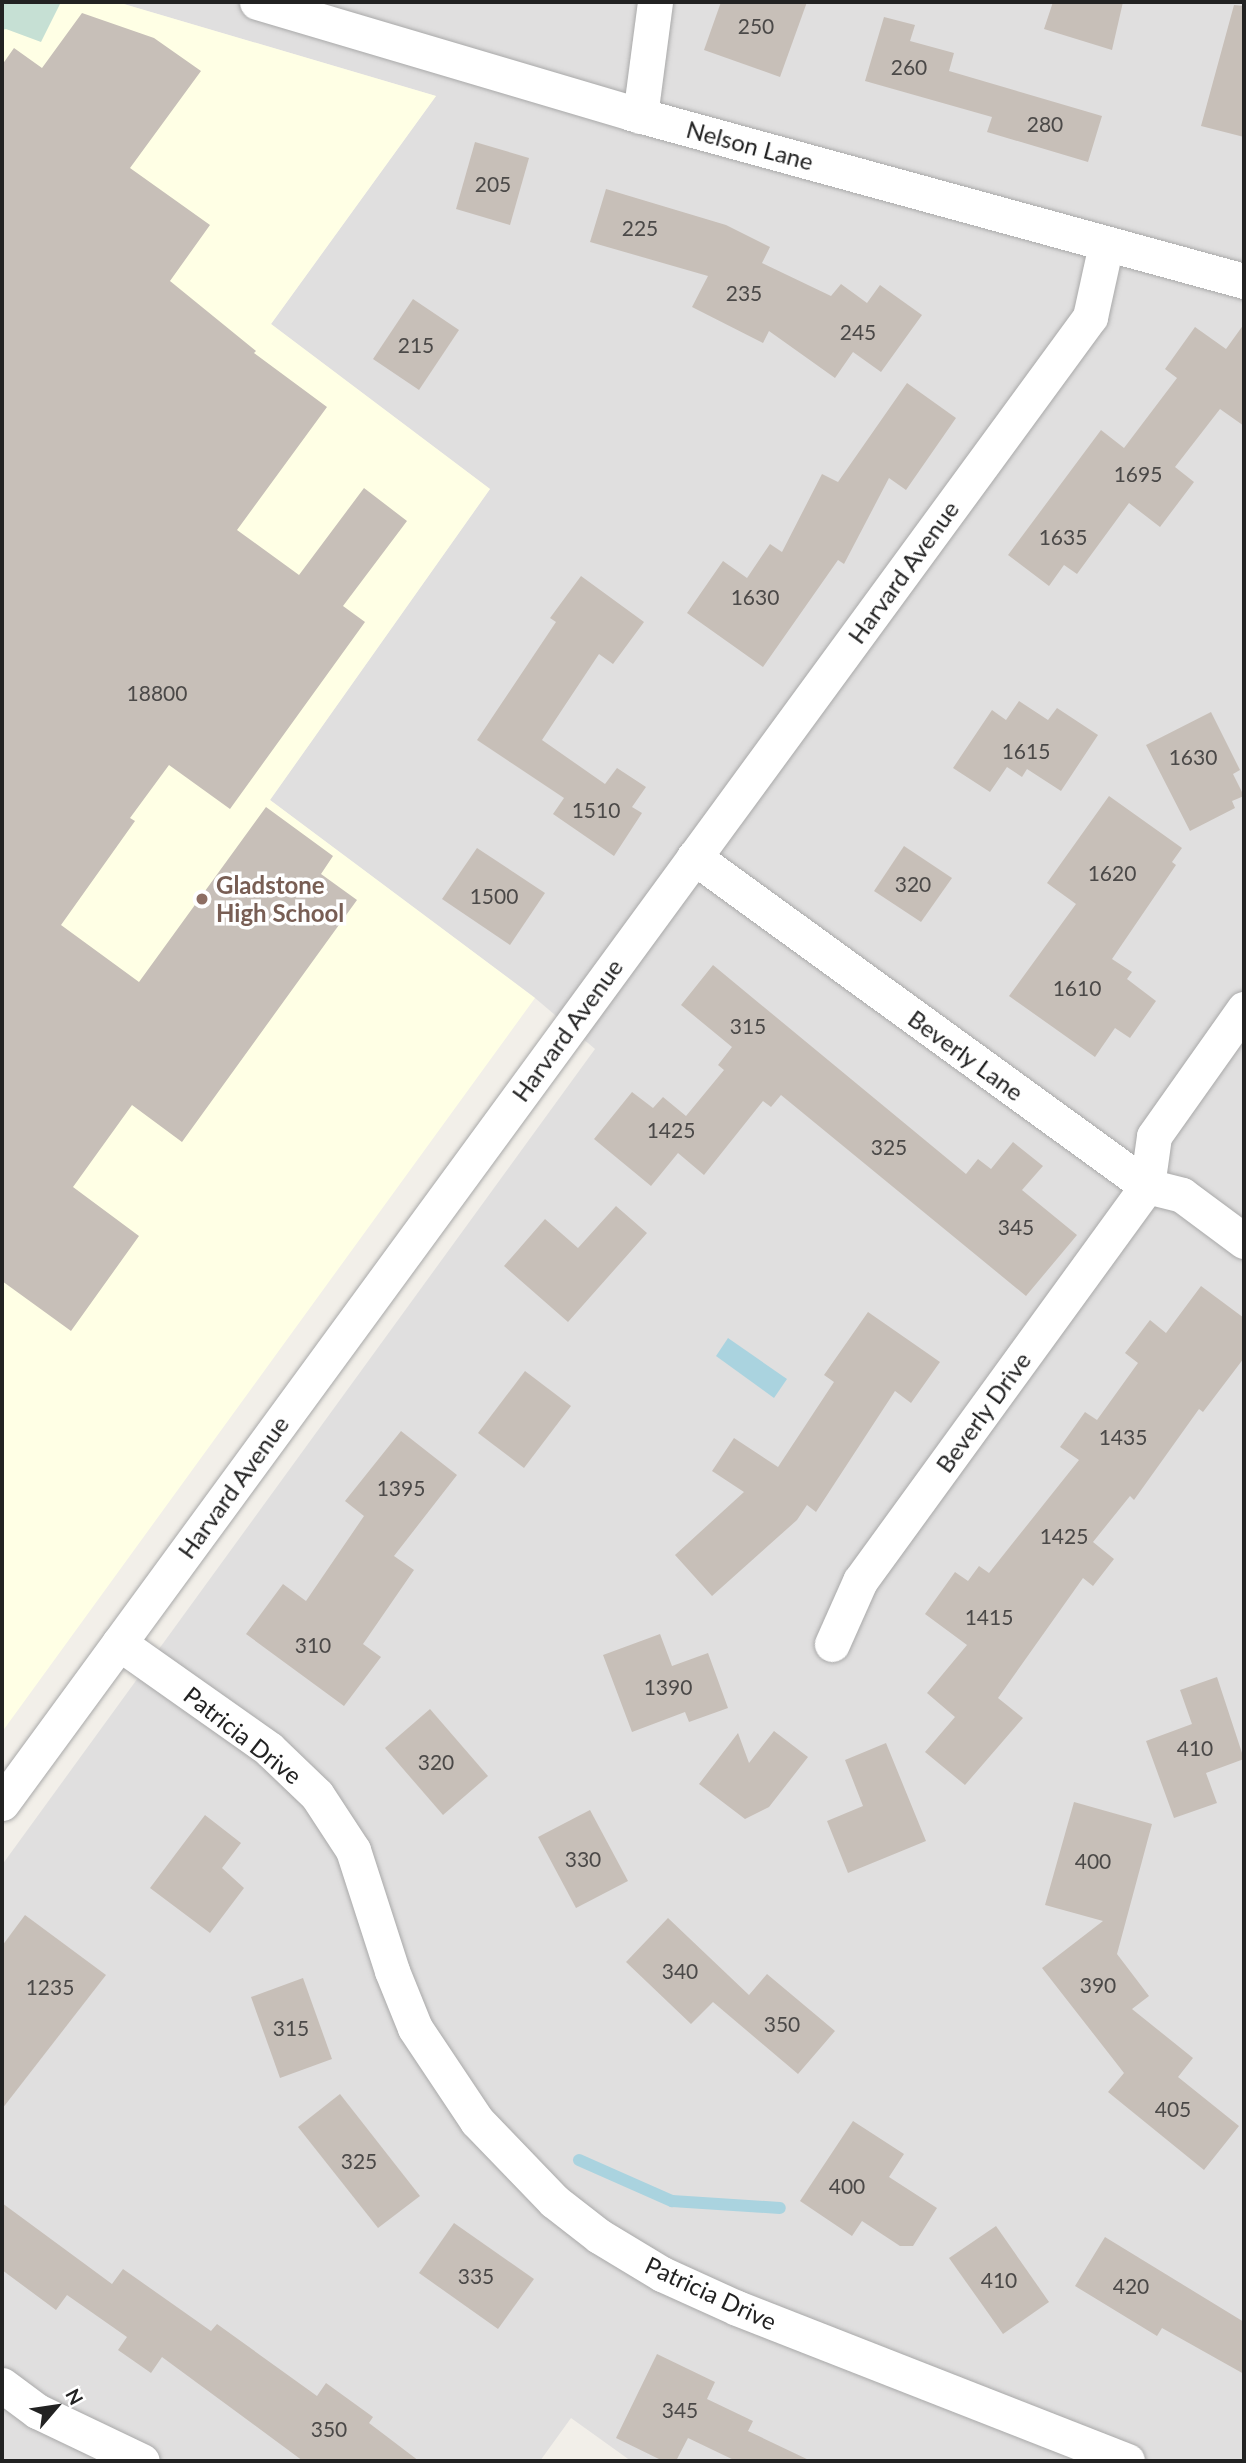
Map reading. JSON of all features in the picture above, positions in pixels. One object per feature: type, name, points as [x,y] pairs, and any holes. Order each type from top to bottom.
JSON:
[{"type":"street","name":"Nelson Lane","points":[[257,2],[640,116],[1244,281]]},
{"type":"street","points":[[640,116],[655,2]]},
{"type":"street","name":"Harvard Avenue","points":[[2,1803],[1090,317],[1106,244]]},
{"type":"street","name":"Beverly Lane","points":[[694,856],[1147,1186],[1182,1195],[1244,1241]]},
{"type":"street","points":[[1147,1186],[1154,1136],[1244,1009]]},
{"type":"street","name":"Beverly Drive","points":[[832,1644],[860,1581],[1147,1186]]},
{"type":"street","name":"Patricia Drive","points":[[119,1643],[269,1749],[317,1795],[353,1850],[392,1971],[415,2028],[477,2120],[554,2201],[599,2236],[662,2274],[737,2308],[1127,2461]]},
{"type":"street","points":[[2,2385],[37,2411],[142,2461]]},
{"type":"shaded area","name":"Gladstone High School","points":[[2,2],[117,2],[436,96],[271,324],[490,489],[270,800],[535,998],[2,1732]]},
{"type":"shaded area","points":[[2,2],[61,2],[41,42],[6,29],[2,30]]},
{"type":"shaded area","points":[[117,2],[1244,2],[1244,2461],[631,2461],[571,2418],[540,2461],[2,2461],[2,1865],[595,1049],[535,998],[270,800],[490,489],[271,324],[436,96]]},
{"type":"water","points":[[728,1338],[787,1379],[774,1398],[716,1356]]},
{"type":"building","points":[[721,2],[807,2],[780,77],[704,50]]},
{"type":"building","points":[[1053,2],[1123,2],[1112,50],[1044,29]]},
{"type":"building","points":[[1234,5],[1244,6],[1244,137],[1201,126]]},
{"type":"building","points":[[82,13],[154,38],[201,71],[130,168],[210,225],[170,281],[256,351],[254,353],[327,407],[237,530],[299,575],[364,488],[407,521],[343,606],[365,622],[230,809],[169,765],[130,818],[135,821],[61,925],[139,982],[266,807],[333,856],[321,874],[357,900],[182,1142],[132,1105],[73,1187],[139,1236],[71,1331],[2,1281],[2,65],[14,48],[42,68]]},
{"type":"building","points":[[884,17],[915,25],[910,41],[954,53],[949,71],[1102,116],[1088,162],[987,132],[992,117],[865,81]]},
{"type":"building","points":[[475,142],[529,158],[510,225],[456,209]]},
{"type":"building","points":[[606,189],[726,225],[770,247],[762,263],[831,296],[841,284],[867,303],[880,285],[922,315],[881,372],[853,352],[835,378],[769,331],[763,343],[692,307],[708,276],[590,242]]},
{"type":"building","points":[[413,299],[459,330],[419,390],[373,359]]},
{"type":"building","points":[[1244,324],[1244,426],[1220,409],[1175,467],[1194,482],[1160,527],[1129,503],[1077,574],[1064,565],[1049,586],[1008,555],[1101,430],[1124,448],[1177,378],[1165,369],[1195,327],[1226,349]]},
{"type":"building","points":[[907,383],[956,418],[906,490],[889,478],[844,564],[838,560],[763,667],[687,613],[723,561],[747,578],[770,544],[782,552],[822,474],[838,482]]},
{"type":"building","points":[[581,576],[644,622],[613,664],[599,654],[542,740],[605,784],[617,768],[646,787],[632,807],[642,813],[614,856],[553,814],[564,798],[477,740],[556,622],[550,618]]},
{"type":"building","points":[[1019,701],[1048,720],[1057,708],[1098,735],[1061,791],[1027,769],[1022,777],[1007,767],[990,792],[953,768],[992,710],[1006,720]]},
{"type":"building","points":[[1211,712],[1240,770],[1233,774],[1244,796],[1232,801],[1235,808],[1190,831],[1146,745]]},
{"type":"building","points":[[1109,796],[1182,848],[1172,862],[1176,865],[1112,959],[1132,972],[1127,979],[1156,1001],[1130,1038],[1115,1028],[1095,1057],[1009,996],[1076,904],[1047,883]]},
{"type":"building","points":[[904,846],[952,878],[921,922],[874,891]]},
{"type":"building","points":[[477,848],[545,893],[510,945],[442,899]]},
{"type":"building","points":[[713,965],[966,1174],[978,1159],[991,1169],[1013,1142],[1043,1166],[1022,1190],[1077,1235],[1026,1296],[781,1095],[771,1107],[763,1101],[704,1175],[678,1153],[651,1186],[594,1139],[632,1092],[653,1108],[663,1097],[686,1116],[724,1070],[718,1065],[732,1047],[681,1005]]},
{"type":"building","points":[[616,1206],[647,1233],[568,1322],[504,1266],[545,1219],[578,1248]]},
{"type":"building","points":[[1201,1286],[1244,1318],[1244,1358],[1203,1412],[1199,1409],[1134,1500],[1130,1496],[1093,1542],[1114,1559],[1093,1586],[1083,1578],[998,1698],[1023,1718],[965,1785],[925,1752],[955,1717],[927,1693],[967,1645],[925,1614],[955,1572],[968,1581],[979,1566],[989,1573],[1079,1460],[1060,1447],[1085,1412],[1097,1420],[1138,1363],[1125,1353],[1150,1320],[1166,1333]]},
{"type":"building","points":[[868,1312],[940,1362],[911,1403],[895,1391],[816,1512],[807,1505],[797,1520],[712,1596],[675,1555],[744,1492],[712,1471],[734,1438],[778,1467],[834,1382],[824,1375]]},
{"type":"building","points":[[525,1371],[571,1406],[524,1468],[478,1433]]},
{"type":"building","points":[[401,1431],[457,1475],[394,1556],[414,1570],[363,1644],[381,1657],[344,1706],[246,1634],[283,1584],[306,1601],[364,1516],[345,1501]]},
{"type":"building","points":[[660,1634],[672,1666],[708,1653],[728,1708],[689,1722],[685,1712],[632,1732],[603,1655]]},
{"type":"building","points":[[1217,1677],[1244,1759],[1206,1773],[1217,1803],[1174,1818],[1146,1741],[1192,1724],[1180,1690]]},
{"type":"building","points":[[430,1709],[488,1776],[443,1815],[385,1748]]},
{"type":"building","points":[[774,1731],[808,1757],[769,1807],[745,1819],[699,1784],[738,1733],[749,1763]]},
{"type":"building","points":[[886,1743],[926,1841],[848,1873],[827,1821],[863,1806],[845,1760]]},
{"type":"building","points":[[1074,1802],[1152,1824],[1117,1954],[1149,1996],[1132,2009],[1193,2058],[1178,2077],[1239,2126],[1204,2170],[1108,2092],[1124,2073],[1042,1968],[1103,1921],[1045,1905]]},
{"type":"building","points":[[590,1810],[628,1881],[576,1908],[538,1837]]},
{"type":"building","points":[[205,1815],[241,1843],[222,1868],[244,1888],[210,1933],[150,1888]]},
{"type":"building","points":[[25,1915],[106,1975],[2,2109],[2,1946]]},
{"type":"building","points":[[668,1918],[749,1995],[767,1974],[835,2031],[798,2074],[713,2002],[691,2024],[626,1962]]},
{"type":"building","points":[[303,1978],[332,2059],[280,2078],[251,1997]]},
{"type":"building","points":[[340,2094],[420,2196],[378,2228],[298,2127]]},
{"type":"building","points":[[853,2121],[904,2154],[889,2177],[937,2208],[913,2246],[900,2246],[862,2221],[852,2236],[800,2201]]},
{"type":"building","points":[[2,2203],[112,2284],[123,2269],[211,2331],[217,2324],[317,2396],[326,2383],[373,2417],[369,2423],[419,2461],[303,2461],[162,2357],[151,2373],[118,2350],[127,2337],[67,2295],[56,2310],[2,2270]]},
{"type":"building","points":[[454,2223],[534,2279],[498,2329],[419,2273]]},
{"type":"building","points":[[996,2226],[1049,2302],[1003,2334],[949,2258]]},
{"type":"building","points":[[1105,2237],[1244,2322],[1244,2374],[1162,2328],[1157,2336],[1075,2286]]},
{"type":"building","points":[[657,2354],[715,2382],[707,2399],[753,2421],[748,2431],[811,2461],[736,2461],[688,2438],[676,2461],[663,2461],[616,2438]]},
{"type":"waterway","points":[[579,2160],[672,2201],[780,2208]]},
{"type":"place","name":"Gladstone High School","points":[[202,899]]}]
